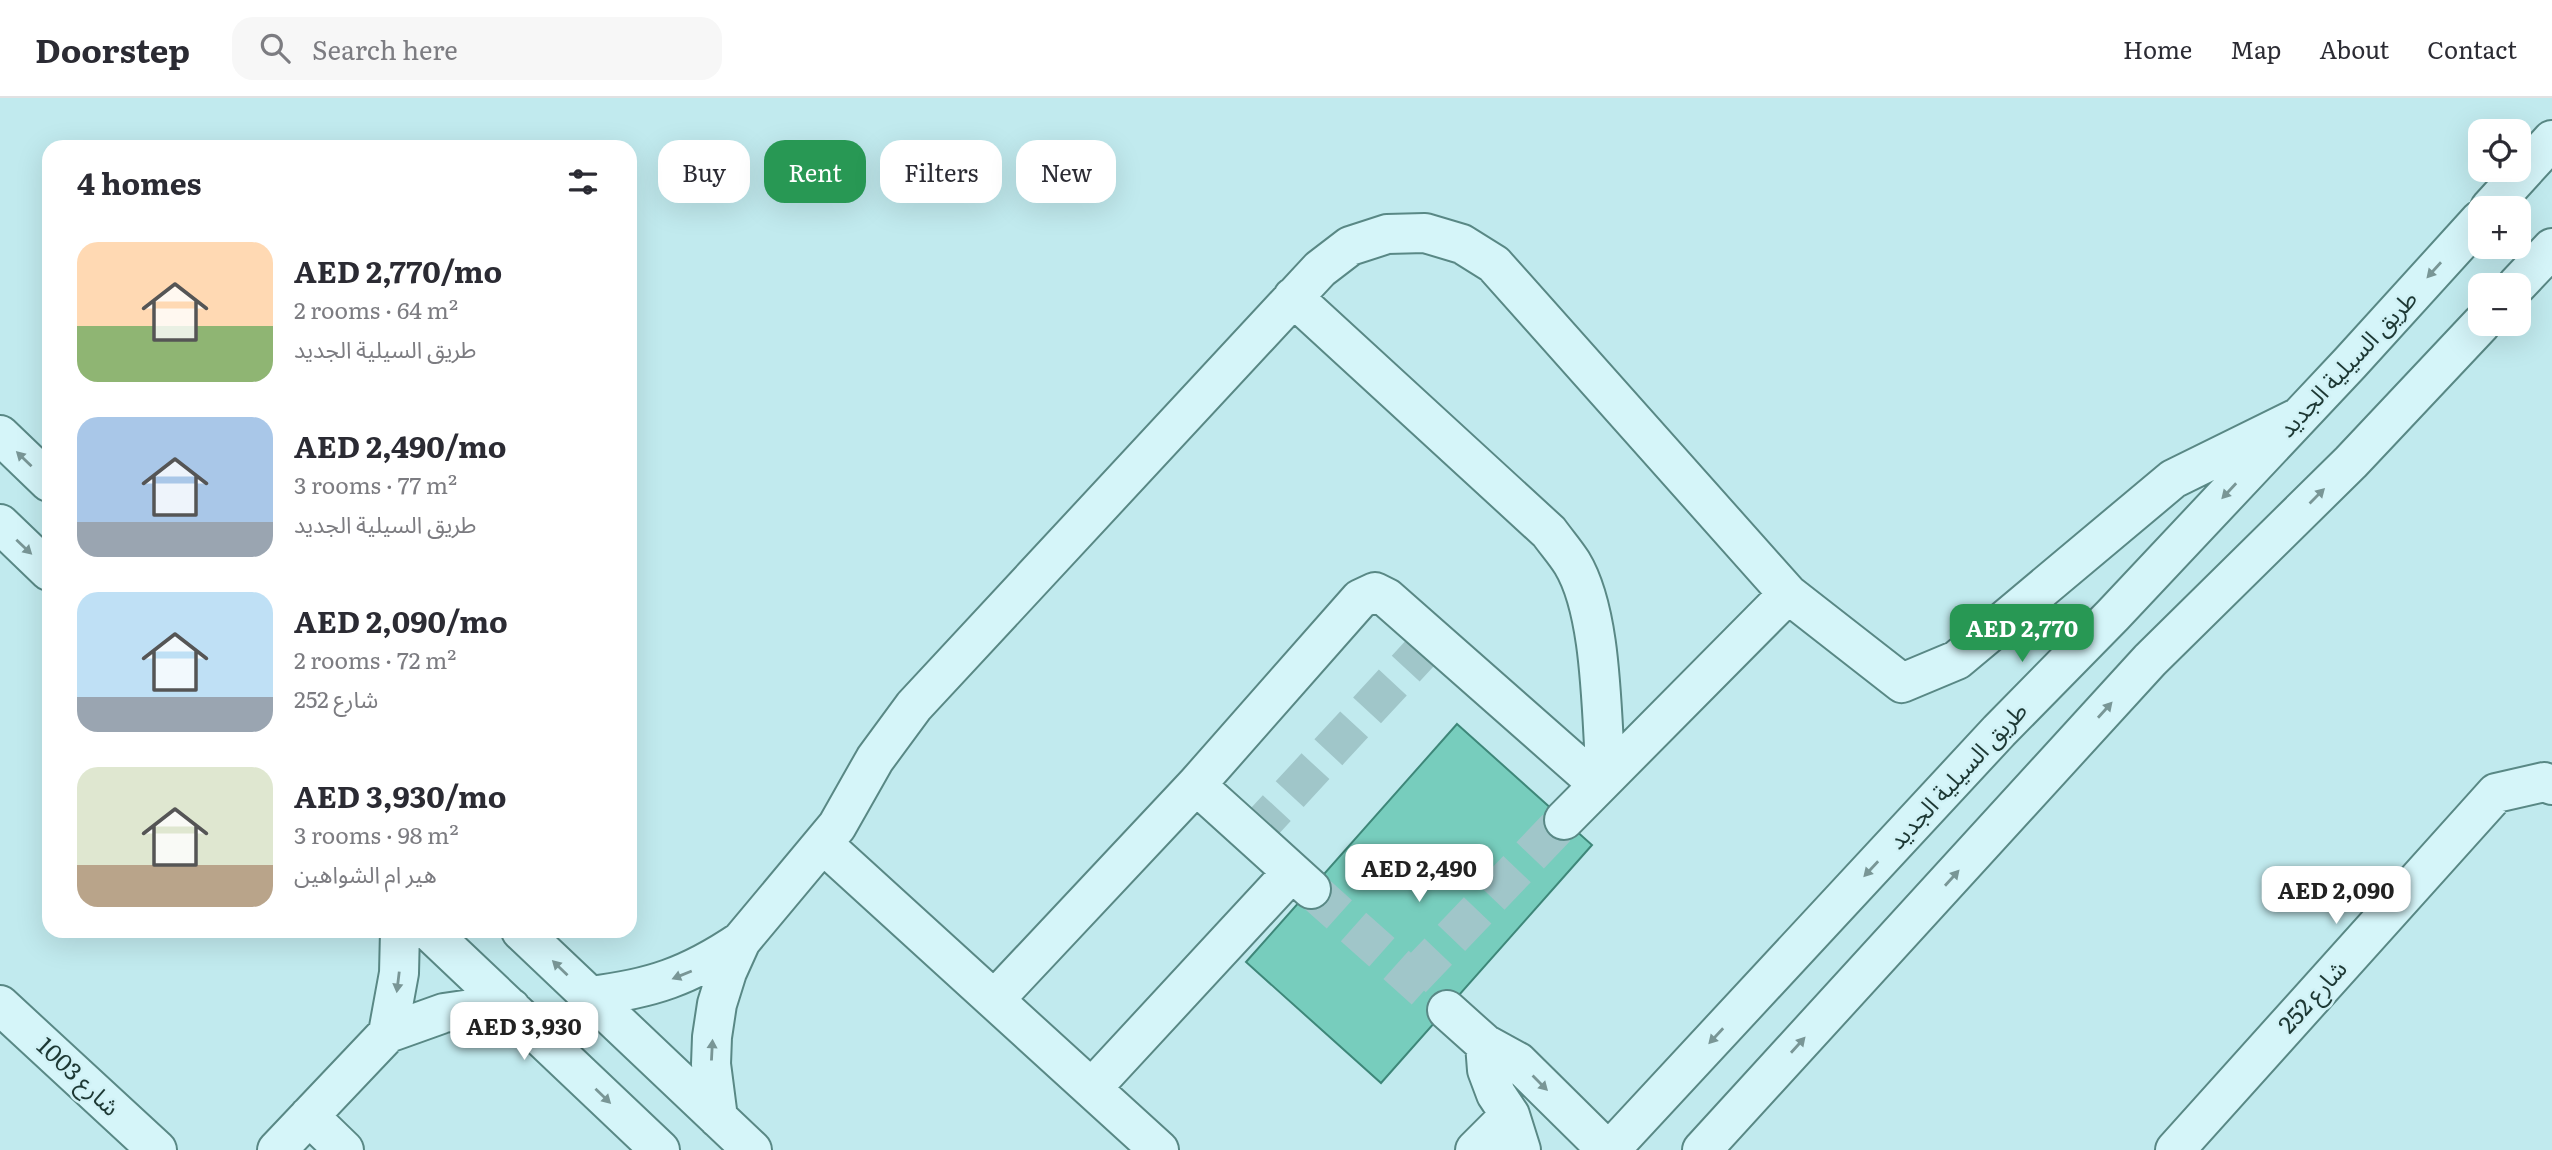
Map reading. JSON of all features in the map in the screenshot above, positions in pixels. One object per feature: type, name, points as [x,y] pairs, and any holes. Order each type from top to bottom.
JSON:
[{"type":"street","points":[[2501,196],[2552,140]]},
{"type":"street","points":[[718,1118],[711,1065],[712,1037],[720,993],[741,941],[842,817],[875,759],[914,706],[1293,297],[1320,269],[1350,246],[1387,234],[1425,233],[1462,244],[1494,264],[1788,594],[1902,683],[1957,660],[2173,479],[2299,417]]},
{"type":"street","name":"طريق السيلية الجديد","points":[[1609,1150],[1999,732],[2299,417],[2468,233]]},
{"type":"street","points":[[2528,273],[2552,248]]},
{"type":"street","points":[[1293,297],[1549,533],[1573,565],[1589,607],[1596,642],[1602,781]]},
{"type":"street","points":[[1702,1150],[2150,660],[2351,462],[2470,336]]},
{"type":"street","points":[[0,435],[42,475]]},
{"type":"street","points":[[0,524],[42,564]]},
{"type":"street","points":[[995,999],[1196,785],[1360,599],[1375,592],[1387,598],[1602,781]]},
{"type":"street","points":[[1564,820],[1788,594]]},
{"type":"street","name":"شارع 252","points":[[2175,1150],[2496,793],[2544,782],[2552,785]]},
{"type":"street","points":[[1093,1088],[1302,880],[1196,785]]},
{"type":"street","points":[[822,844],[1159,1150]]},
{"type":"street","points":[[388,1033],[399,973],[400,938]]},
{"type":"street","points":[[436,938],[660,1150]]},
{"type":"street","points":[[529,938],[752,1150]]},
{"type":"street","points":[[590,996],[632,990],[685,975],[714,960],[741,941]]},
{"type":"street","name":"شارع 1003","points":[[0,1005],[157,1150]]},
{"type":"street","points":[[278,1150],[388,1033],[444,1013],[478,1008],[511,1009]]},
{"type":"street","points":[[1447,1010],[1485,1044],[1518,1062],[1609,1150]]},
{"type":"street","points":[[1475,1150],[1516,1132],[1487,1070],[1485,1044]]},
{"type":"street","points":[[309,1116],[344,1150]]},
{"type":"building","points":[[1457,724],[1592,845],[1381,1083],[1246,962]]},
{"type":"tunnel","points":[[1251,836],[1433,639]]},
{"type":"tunnel","points":[[1412,979],[1564,820]]},
{"type":"tunnel","points":[[1311,889],[1432,997]]}]
